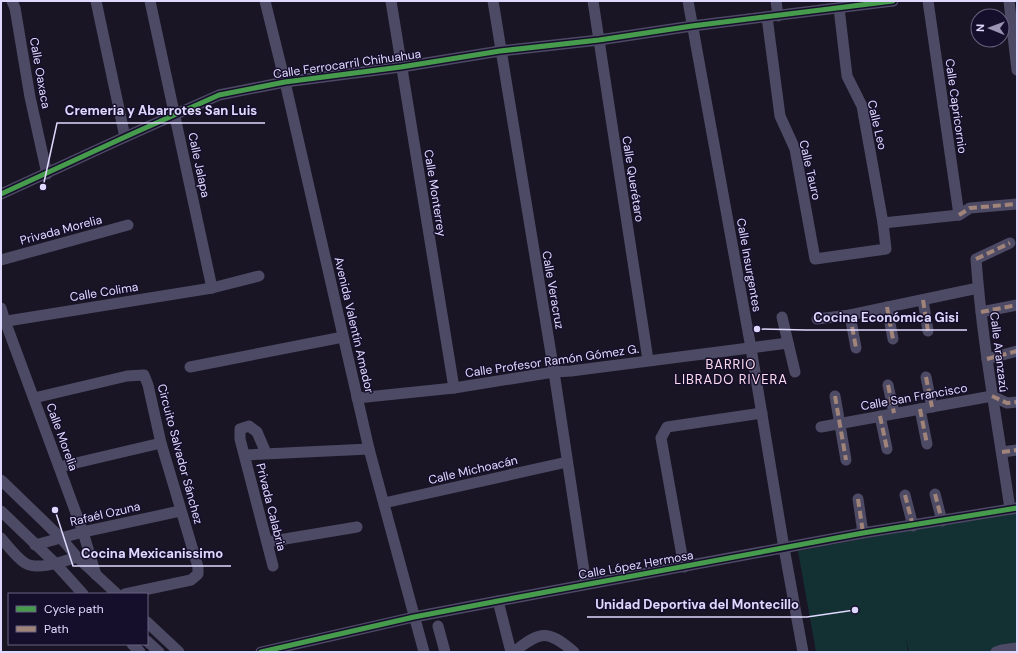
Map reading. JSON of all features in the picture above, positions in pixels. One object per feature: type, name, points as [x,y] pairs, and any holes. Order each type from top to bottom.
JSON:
[{"type":"street","name":"Calle Oaxaca","points":[[12,1],[15,8],[30,97],[47,174]]},
{"type":"street","points":[[96,1],[125,137]]},
{"type":"street","name":"Calle Jalapa","points":[[150,1],[212,288]]},
{"type":"street","name":"Avenida Valentín Amador","points":[[265,1],[285,82],[368,449],[424,652]]},
{"type":"street","name":"Calle Monterrey","points":[[391,1],[454,388]]},
{"type":"street","name":"Calle Veracruz","points":[[493,1],[500,51],[554,372],[586,584]]},
{"type":"street","name":"Calle Querétaro","points":[[593,1],[648,360]]},
{"type":"street","name":"Calle Insurgentes","points":[[688,1],[751,348],[803,652]]},
{"type":"street","points":[[772,17],[776,1]]},
{"type":"street","name":"Calle Ferrocarril Chihuahua","points":[[1,194],[174,114],[219,95],[285,82],[401,67],[500,51],[599,40],[692,26],[772,17],[839,8],[853,4],[893,1]]},
{"type":"street","name":"Calle Capricornio","points":[[928,1],[959,215]]},
{"type":"street","points":[[1009,1],[1016,49],[1017,70]]},
{"type":"street","name":"Calle Leo","points":[[839,8],[847,76],[862,106],[883,223],[886,249]]},
{"type":"street","name":"Calle Tauro","points":[[772,17],[780,116],[794,149],[815,259],[886,249]]},
{"type":"street","points":[[883,223],[959,215],[970,208],[1017,204]]},
{"type":"street","name":"Privada Morelia","points":[[1,260],[128,225]]},
{"type":"street","name":"Calle Aranzazú","points":[[1010,243],[976,259],[978,288],[992,396],[1013,509]]},
{"type":"street","name":"Calle Colima","points":[[3,322],[212,288],[259,276]]},
{"type":"street","points":[[818,319],[850,315],[978,288]]},
{"type":"street","points":[[923,300],[928,331]]},
{"type":"street","points":[[981,312],[1017,306]]},
{"type":"street","points":[[887,307],[893,339]]},
{"type":"street","name":"Calle Morelia","points":[[1,308],[3,322],[34,398],[83,532],[96,575]]},
{"type":"street","points":[[850,315],[856,348]]},
{"type":"street","points":[[782,317],[795,372]]},
{"type":"street","points":[[190,367],[343,337]]},
{"type":"street","name":"Calle Profesor Ramón Gómez G.","points":[[357,398],[454,388],[554,372],[788,343]]},
{"type":"street","points":[[987,359],[1017,351]]},
{"type":"street","name":"Circuito Salvador Sánchez","points":[[34,398],[127,376],[144,375],[148,385],[161,444],[198,567],[198,574],[190,580],[130,593]]},
{"type":"street","points":[[926,377],[932,407]]},
{"type":"street","points":[[888,385],[894,413]]},
{"type":"street","points":[[835,396],[846,460]]},
{"type":"street","points":[[992,396],[1006,402],[1017,402]]},
{"type":"street","name":"Calle San Francisco","points":[[821,426],[992,396]]},
{"type":"street","points":[[920,409],[927,444]]},
{"type":"street","points":[[684,567],[661,438],[667,427],[762,413]]},
{"type":"street","points":[[880,416],[887,449]]},
{"type":"street","name":"Privada Calabria","points":[[266,454],[257,432],[249,426],[240,429],[240,439],[273,566]]},
{"type":"street","points":[[59,467],[161,444]]},
{"type":"street","name":"Privada Calabria","points":[[245,455],[368,449]]},
{"type":"street","points":[[1002,452],[1017,450]]},
{"type":"street","name":"Calle Michoacán","points":[[384,503],[567,462]]},
{"type":"street","points":[[1,480],[61,538],[77,557],[116,593]]},
{"type":"street","points":[[935,494],[942,521]]},
{"type":"street","points":[[905,495],[913,526]]},
{"type":"street","points":[[858,499],[863,533]]},
{"type":"street","name":"Calle López Hermosa","points":[[261,652],[414,617],[498,600],[863,533],[1013,509]]},
{"type":"street","points":[[1,511],[55,563],[82,593]]},
{"type":"street","name":"Rafaél Ozuna","points":[[35,544],[180,511]]},
{"type":"street","points":[[267,542],[357,527]]},
{"type":"street","points":[[1,538],[25,564],[33,566],[55,563],[77,557]]},
{"type":"street","points":[[498,600],[511,652]]},
{"type":"street","points":[[148,623],[179,652]]},
{"type":"street","points":[[438,626],[445,652]]},
{"type":"street","points":[[514,652],[529,640],[539,636],[549,636],[559,640],[574,652]]},
{"type":"street","points":[[148,643],[159,652]]},
{"type":"street","points":[[996,652],[1017,648]]},
{"type":"green space","points":[[1017,513],[1017,652],[909,652],[906,637],[908,652],[816,652],[798,551],[888,534]]},
{"type":"marked path","points":[[959,215],[970,208],[1017,204]]},
{"type":"marked path","points":[[976,259],[1010,243]]},
{"type":"marked path","points":[[923,300],[928,331]]},
{"type":"marked path","points":[[981,312],[1017,305]]},
{"type":"marked path","points":[[887,307],[893,339]]},
{"type":"marked path","points":[[850,315],[856,348]]},
{"type":"marked path","points":[[987,359],[1017,351]]},
{"type":"marked path","points":[[926,377],[932,407]]},
{"type":"marked path","points":[[888,385],[894,413]]},
{"type":"marked path","points":[[835,396],[846,460]]},
{"type":"marked path","points":[[992,396],[1007,403],[1017,402]]},
{"type":"marked path","points":[[920,409],[927,444]]},
{"type":"marked path","points":[[880,416],[887,449]]},
{"type":"marked path","points":[[1002,452],[1017,450]]},
{"type":"marked path","points":[[935,494],[942,521]]},
{"type":"marked path","points":[[905,495],[913,526]]},
{"type":"marked path","points":[[858,499],[863,533]]},
{"type":"cycle path","points":[[1,194],[219,95],[285,82],[401,67],[500,51],[599,40],[692,26],[893,1]]},
{"type":"cycle path","points":[[261,652],[414,617],[863,533],[1017,508]]},
{"type":"place","name":"Cremeria y Abarrotes San Luis","points":[[43,187]]},
{"type":"place","name":"Cocina Económica Gisi","points":[[757,329]]},
{"type":"place","name":"Cocina Mexicanissimo","points":[[55,510]]},
{"type":"place","name":"Unidad Deportiva del Montecillo","points":[[855,610]]},
{"type":"district","name":"BARRIO LIBRADO RIVERA","points":[[731,372]]}]
